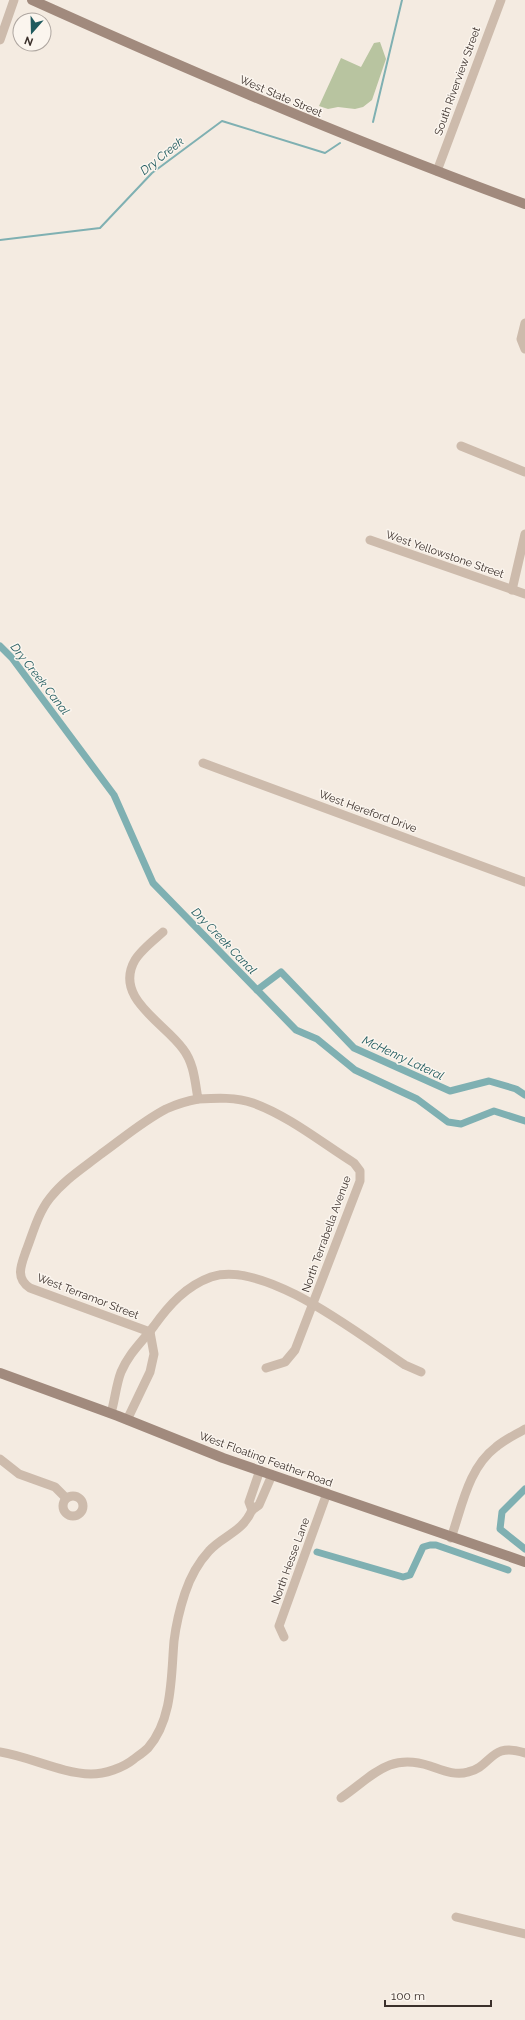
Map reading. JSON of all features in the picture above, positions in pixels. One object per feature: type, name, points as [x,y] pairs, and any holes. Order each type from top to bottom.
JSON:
[{"type":"main road","name":"West State Street","points":[[32,0],[255,98],[437,171],[525,204]]},
{"type":"main road","name":"West Floating Feather Road","points":[[0,1374],[111,1413],[272,1475],[327,1493],[451,1538],[525,1562]]},
{"type":"street","points":[[0,40],[14,0]]},
{"type":"street","name":"South Riverview Street","points":[[437,171],[500,0]]},
{"type":"street","points":[[525,323],[521,339],[525,348]]},
{"type":"street","points":[[462,446],[525,472]]},
{"type":"street","points":[[512,590],[525,534]]},
{"type":"street","name":"West Yellowstone Street","points":[[370,540],[525,594]]},
{"type":"street","name":"West Hereford Drive","points":[[203,763],[525,882]]},
{"type":"street","points":[[163,932],[136,959],[131,969],[129,981],[132,993],[139,1003],[184,1050],[193,1070],[198,1099]]},
{"type":"street","name":"North Terrabella Avenue","points":[[198,1099],[236,1100],[259,1106],[291,1123],[348,1159],[354,1163],[360,1171],[360,1181],[296,1350],[285,1362],[266,1368]]},
{"type":"street","name":"West Terramor Street","points":[[150,1332],[30,1288],[24,1284],[21,1279],[20,1267],[38,1220],[49,1199],[62,1184],[126,1135],[165,1110],[198,1099]]},
{"type":"street","points":[[111,1413],[121,1373],[134,1348],[150,1332],[166,1309],[184,1292],[211,1277],[234,1274],[257,1278],[313,1304],[404,1365],[420,1372]]},
{"type":"street","points":[[127,1420],[150,1372],[154,1354],[150,1332]]},
{"type":"street","points":[[451,1538],[469,1484],[480,1463],[496,1447],[525,1430]]},
{"type":"street","points":[[0,1459],[18,1474],[55,1487],[66,1498]]},
{"type":"street","points":[[252,1510],[249,1502],[260,1470]]},
{"type":"street","points":[[0,1752],[65,1770],[93,1774],[117,1769],[129,1763],[148,1748],[158,1732],[166,1710],[173,1675],[177,1624],[185,1593],[194,1571],[209,1550],[227,1538],[248,1518],[252,1510],[258,1505],[272,1475]]},
{"type":"street","name":"North Hesse Lane","points":[[284,1637],[279,1626],[327,1493]]},
{"type":"street","points":[[341,1798],[376,1771],[395,1762],[413,1761],[460,1774],[470,1772],[479,1767],[494,1754],[504,1750],[525,1753]]},
{"type":"street","points":[[456,1917],[525,1934]]},
{"type":"green space","points":[[380,42],[386,59],[372,100],[363,107],[355,109],[338,107],[328,109],[319,106],[341,58],[361,67],[374,43]]},
{"type":"waterway","name":"Dry Creek","points":[[373,122],[402,0]]},
{"type":"waterway","name":"Dry Creek","points":[[0,240],[100,228],[152,173],[222,121],[325,153],[340,143]]},
{"type":"waterway","name":"Dry Creek Canal","points":[[0,646],[12,658],[114,795],[153,883],[296,1030],[317,1039],[355,1070],[417,1099],[448,1122],[461,1124],[494,1111],[525,1121]]},
{"type":"waterway","name":"McHenry Lateral","points":[[257,990],[281,972],[354,1048],[450,1091],[489,1081],[516,1089],[525,1095]]},
{"type":"waterway","name":"Dry Creek Canal","points":[[525,1489],[502,1512],[500,1529],[525,1549]]},
{"type":"waterway","points":[[317,1552],[403,1577],[410,1575],[423,1547],[436,1545],[508,1570]]}]
